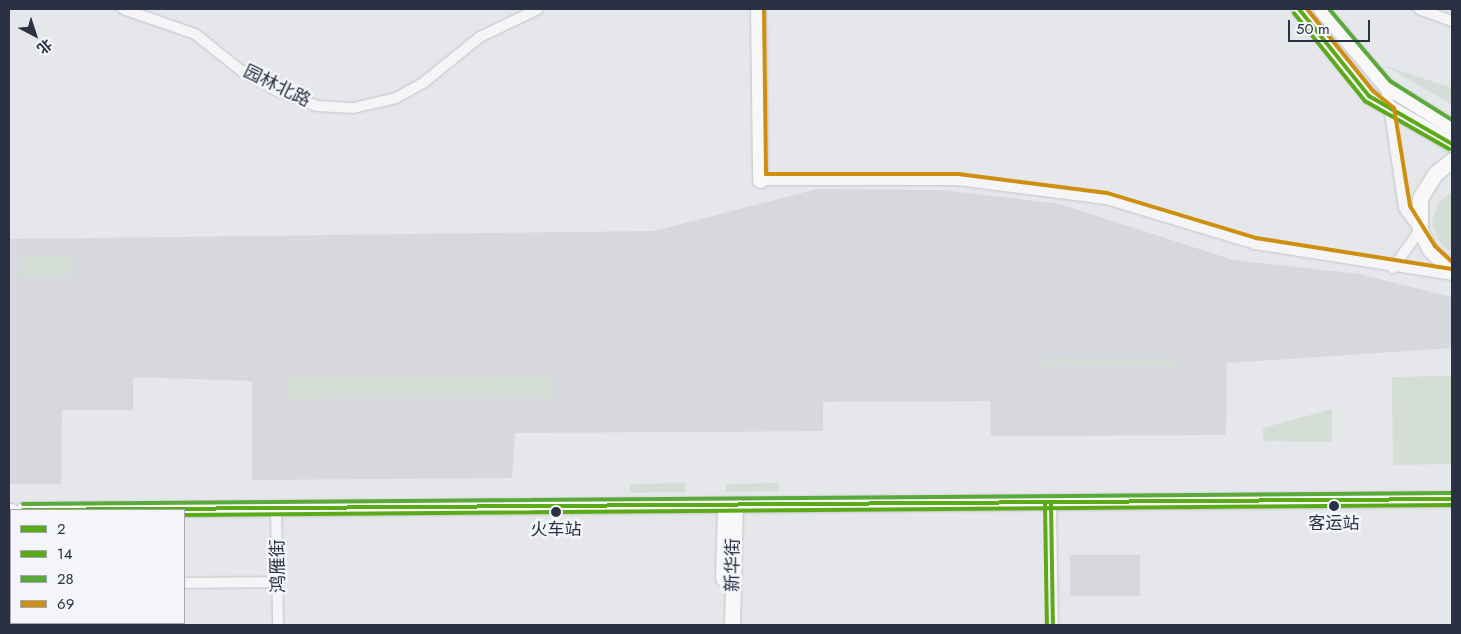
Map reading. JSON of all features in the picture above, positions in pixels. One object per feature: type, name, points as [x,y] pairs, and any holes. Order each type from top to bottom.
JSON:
[{"type":"main road","points":[[758,9],[760,180]]},
{"type":"main road","points":[[1299,9],[1369,96],[1389,111],[1452,144]]},
{"type":"main road","points":[[1321,9],[1386,86],[1452,127]]},
{"type":"main road","points":[[1452,160],[1435,174],[1420,198],[1420,230],[1430,250],[1452,270]]},
{"type":"main road","points":[[170,509],[610,504],[1051,503],[1452,499]]},
{"type":"main road","name":"新华街","points":[[722,625],[730,504]]},
{"type":"main road","name":"新华街","points":[[730,504],[732,625]]},
{"type":"street","name":"园林北路","points":[[123,9],[195,34],[243,72],[276,90],[317,106],[353,108],[396,98],[423,83],[480,37],[538,9]]},
{"type":"street","points":[[1419,9],[1452,22]]},
{"type":"street","points":[[1386,86],[1404,208],[1420,230],[1393,268]]},
{"type":"street","points":[[760,180],[958,180],[1106,199],[1255,244],[1393,268],[1452,275]]},
{"type":"street","points":[[1051,503],[1053,625]]},
{"type":"street","name":"鸿雁街","points":[[276,508],[278,625]]},
{"type":"street","points":[[185,583],[278,582]]},
{"type":"shaded area","points":[[1386,66],[1452,88],[1452,104],[1449,103]]},
{"type":"shaded area","points":[[817,189],[942,190],[1060,204],[1233,260],[1359,274],[1452,297],[1452,348],[1227,363],[1226,435],[991,436],[990,401],[823,402],[823,431],[515,433],[512,478],[252,480],[252,381],[133,377],[133,410],[62,410],[61,484],[9,484],[9,239],[654,231]]},
{"type":"shaded area","points":[[1452,192],[1452,254],[1438,240],[1432,221],[1439,202]]},
{"type":"shaded area","points":[[19,256],[73,256],[73,275],[19,276]]},
{"type":"shaded area","points":[[1042,358],[1178,359],[1178,366],[1040,366]]},
{"type":"shaded area","points":[[552,376],[552,398],[288,399],[287,377]]},
{"type":"shaded area","points":[[1452,376],[1452,464],[1393,465],[1392,377]]},
{"type":"shaded area","points":[[1332,409],[1332,442],[1263,441],[1263,428]]},
{"type":"shaded area","points":[[685,483],[685,492],[630,493],[630,484]]},
{"type":"shaded area","points":[[778,483],[779,491],[726,492],[726,484]]},
{"type":"shaded area","points":[[1070,555],[1140,555],[1140,596],[1070,596]]},
{"type":"transit line","name":"69","points":[[764,9],[766,174],[958,174],[1107,193],[1256,238],[1452,269]]},
{"type":"transit line","name":"2","points":[[1299,9],[1369,96],[1452,144]]},
{"type":"transit line","name":"69","points":[[1307,9],[1373,91],[1394,108],[1410,206],[1435,246],[1452,262]]},
{"type":"transit line","name":"28","points":[[1329,9],[1390,81],[1452,120]]},
{"type":"transit line","name":"14","points":[[1294,13],[1365,101],[1449,149]]},
{"type":"transit line","name":"28","points":[[23,504],[1452,493]]},
{"type":"transit line","name":"2","points":[[153,509],[1452,499]]},
{"type":"transit line","name":"14","points":[[1045,503],[1047,625]]},
{"type":"transit line","name":"2","points":[[1051,503],[1053,625]]},
{"type":"transit line","name":"14","points":[[185,515],[1452,505]]},
{"type":"place","name":"客运站","points":[[1334,506]]},
{"type":"place","name":"火车站","points":[[556,512]]}]
